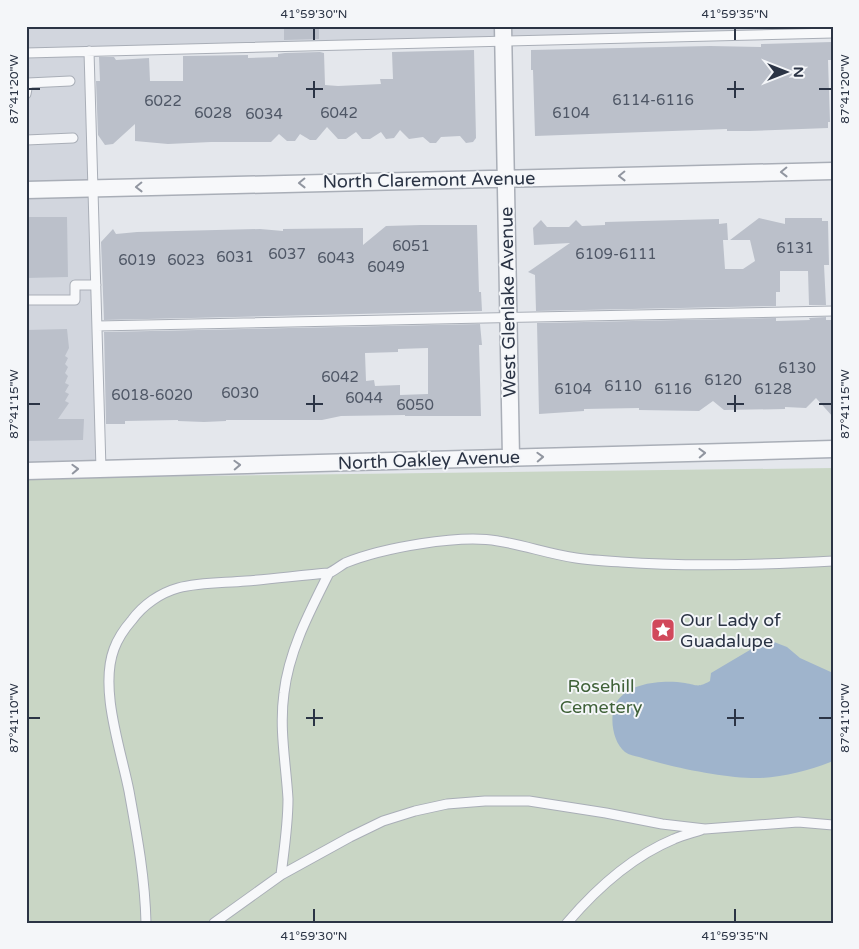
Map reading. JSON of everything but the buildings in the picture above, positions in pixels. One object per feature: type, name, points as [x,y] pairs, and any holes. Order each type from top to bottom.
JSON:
[{"type":"street","name":"West Glenlake Avenue","points":[[503,34],[511,458]]},
{"type":"street","name":"North Claremont Avenue","points":[[26,190],[833,171]]},
{"type":"street","name":"North Oakley Avenue","points":[[26,471],[833,449]]},
{"type":"lane","points":[[26,53],[503,34],[833,33]]},
{"type":"lane","points":[[89,51],[101,469]]},
{"type":"lane","points":[[26,94],[28,83],[70,81]]},
{"type":"lane","points":[[26,140],[73,138]]},
{"type":"lane","points":[[26,300],[74,300],[75,285],[96,285]]},
{"type":"lane","points":[[97,326],[833,311]]},
{"type":"lane","points":[[146,923],[138,839],[114,727],[110,671],[114,650],[124,629],[138,612],[156,597],[177,588],[202,584],[330,573],[344,564],[394,550],[449,540],[496,540],[575,558],[620,562],[676,565],[786,564],[833,561]]},
{"type":"lane","points":[[281,875],[287,827],[288,800],[282,723],[284,691],[292,655],[303,624],[330,573]]},
{"type":"lane","points":[[214,923],[281,875],[383,821],[415,810],[447,804],[485,801],[529,801],[662,824],[705,829],[798,822],[833,825]]},
{"type":"lane","points":[[567,923],[582,905],[605,884],[634,862],[675,839],[705,829]]},
{"type":"shaded area","points":[[26,26],[833,26],[833,36],[92,53],[102,477],[26,478]]},
{"type":"green space","name":"Rosehill Cemetery","points":[[833,468],[833,923],[28,923],[26,828],[26,478]]},
{"type":"water","points":[[774,642],[787,647],[800,658],[833,673],[833,761],[782,776],[761,778],[738,777],[695,771],[630,755],[625,752],[617,741],[614,735],[613,712],[618,700],[631,689],[658,682],[703,685],[710,681],[711,673],[760,644]]},
{"type":"place","name":"Our Lady of Guadalupe","points":[[663,630]]}]
